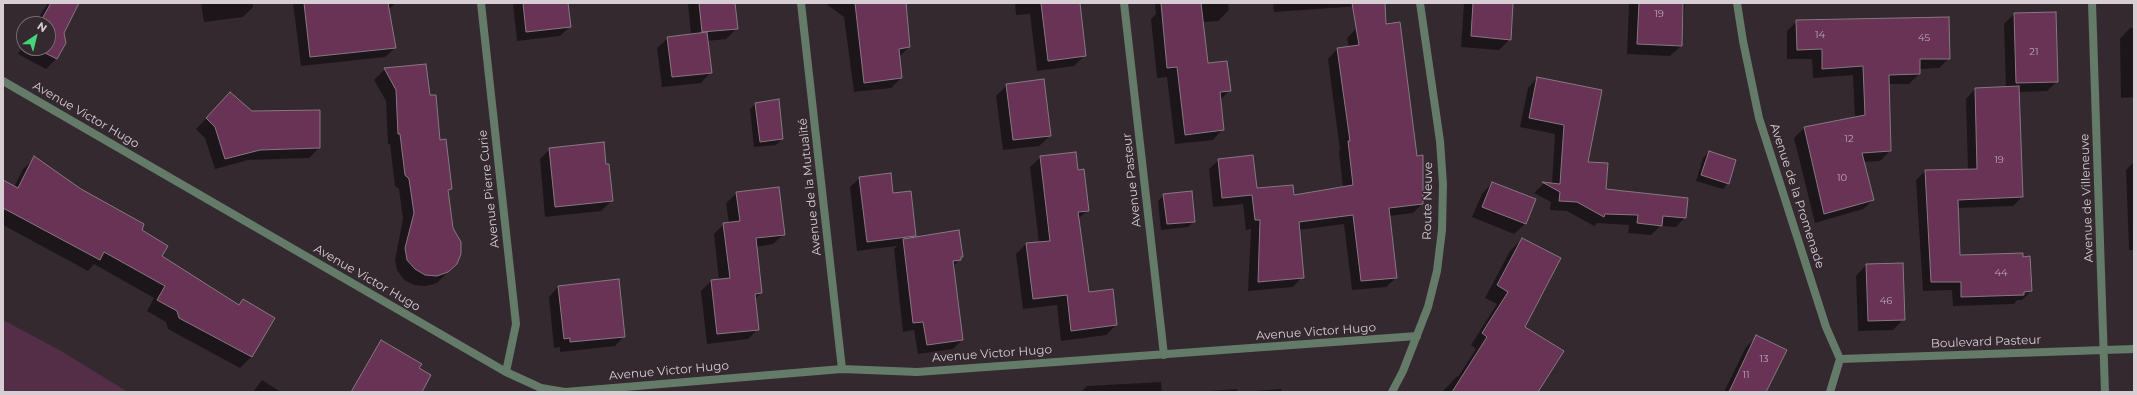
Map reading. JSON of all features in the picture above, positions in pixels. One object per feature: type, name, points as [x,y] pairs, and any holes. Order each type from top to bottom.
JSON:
[{"type":"street","name":"Avenue Pierre Curie","points":[[481,3],[516,324],[506,372]]},
{"type":"street","name":"Avenue de la Mutualité","points":[[801,3],[842,369]]},
{"type":"street","name":"Avenue Pasteur","points":[[1124,3],[1164,355]]},
{"type":"street","name":"Route Neuve","points":[[1392,392],[1428,307],[1436,271],[1442,230],[1442,184],[1439,133],[1420,3]]},
{"type":"street","name":"Avenue de la Promenade","points":[[1737,3],[1743,41],[1760,118],[1826,327],[1840,359]]},
{"type":"street","name":"Avenue de Villeneuve","points":[[2092,3],[2105,392]]},
{"type":"street","name":"Avenue Victor Hugo","points":[[3,81],[506,372],[541,388],[565,392],[842,369],[917,372],[1417,336]]},
{"type":"street","name":"Boulevard Pasteur","points":[[1840,359],[2134,348]]},
{"type":"street","points":[[1830,392],[1840,359]]},
{"type":"shaded area","points":[[3,320],[61,351],[128,392],[3,392]]},
{"type":"building","points":[[51,3],[79,3],[64,33],[66,43],[57,59],[51,56],[56,56],[56,16],[44,16]]},
{"type":"building","points":[[304,3],[388,3],[396,48],[310,57]]},
{"type":"building","points":[[523,3],[568,3],[571,27],[526,32]]},
{"type":"building","points":[[699,3],[735,3],[738,29],[702,32]]},
{"type":"building","points":[[855,3],[906,3],[910,47],[899,49],[902,78],[864,83]]},
{"type":"building","points":[[1041,3],[1080,3],[1086,56],[1048,61]]},
{"type":"building","points":[[1161,3],[1201,3],[1208,63],[1227,61],[1231,91],[1220,92],[1224,130],[1185,135],[1177,67],[1167,68]]},
{"type":"building","points":[[1352,3],[1385,3],[1386,24],[1400,22],[1417,156],[1423,155],[1423,204],[1389,208],[1397,278],[1361,281],[1353,215],[1299,222],[1304,278],[1258,282],[1260,220],[1255,220],[1252,195],[1222,198],[1218,159],[1253,155],[1257,188],[1293,185],[1294,195],[1353,185],[1348,141],[1350,141],[1337,48],[1359,45]]},
{"type":"building","points":[[1473,3],[1513,3],[1511,40],[1471,36]]},
{"type":"building","points":[[1639,3],[1683,3],[1682,46],[1637,44]]},
{"type":"building","points":[[2056,12],[2058,82],[2016,83],[2014,13]]},
{"type":"building","points":[[1949,17],[1950,59],[1920,59],[1920,74],[1889,75],[1891,151],[1862,153],[1874,200],[1824,214],[1804,127],[1865,115],[1863,66],[1822,69],[1822,49],[1797,50],[1796,20]]},
{"type":"building","points":[[707,32],[712,73],[672,77],[667,37]]},
{"type":"building","points":[[426,64],[430,95],[436,95],[440,140],[446,139],[452,189],[448,190],[453,228],[461,242],[461,254],[457,264],[448,272],[437,276],[425,275],[415,269],[407,260],[405,248],[414,213],[409,179],[405,175],[400,134],[398,134],[396,90],[384,68]]},
{"type":"building","points":[[1537,77],[1602,90],[1588,162],[1608,163],[1606,189],[1688,198],[1686,218],[1663,216],[1662,226],[1637,223],[1638,215],[1605,214],[1604,217],[1577,202],[1559,201],[1560,192],[1542,182],[1560,184],[1564,125],[1529,118]]},
{"type":"building","points":[[1044,79],[1051,136],[1013,140],[1006,84]]},
{"type":"building","points":[[2019,86],[2023,197],[1958,200],[1960,255],[2023,253],[2023,257],[2030,256],[2032,291],[2024,292],[2024,295],[1961,297],[1961,282],[1931,282],[1925,170],[1977,169],[1975,88]]},
{"type":"building","points":[[230,92],[252,111],[320,110],[320,148],[260,150],[225,159],[215,127],[206,118]]},
{"type":"building","points":[[779,99],[783,139],[760,142],[755,103]]},
{"type":"building","points":[[604,142],[606,164],[609,164],[613,201],[555,207],[549,148]]},
{"type":"building","points":[[1709,151],[1736,160],[1729,184],[1701,175]]},
{"type":"building","points":[[1076,152],[1078,170],[1084,169],[1089,211],[1078,212],[1089,292],[1113,289],[1117,325],[1071,331],[1067,295],[1033,299],[1026,243],[1050,241],[1040,156]]},
{"type":"building","points":[[34,156],[81,189],[144,224],[142,230],[168,246],[162,256],[239,305],[243,299],[275,318],[252,357],[179,318],[177,311],[157,300],[165,286],[104,252],[100,260],[3,208],[3,180],[18,188]]},
{"type":"building","points":[[891,173],[893,193],[911,191],[916,236],[867,242],[859,177]]},
{"type":"building","points":[[1492,182],[1536,199],[1526,224],[1482,207]]},
{"type":"building","points":[[779,187],[785,235],[756,238],[762,293],[755,294],[759,330],[717,334],[711,280],[730,278],[723,223],[740,221],[736,192]]},
{"type":"building","points":[[1192,191],[1195,222],[1167,224],[1163,194]]},
{"type":"building","points":[[959,230],[963,257],[961,257],[961,260],[953,261],[963,340],[927,345],[923,322],[913,323],[903,239]]},
{"type":"building","points":[[1522,238],[1561,258],[1525,327],[1564,351],[1538,392],[1452,392],[1487,337],[1482,333],[1508,292],[1497,285]]},
{"type":"building","points":[[1903,263],[1905,320],[1868,321],[1866,264]]},
{"type":"building","points":[[619,279],[625,337],[570,342],[570,338],[564,339],[558,286]]},
{"type":"building","points":[[1756,335],[1787,350],[1766,392],[1729,392]]},
{"type":"building","points":[[381,340],[422,364],[419,368],[431,375],[422,392],[351,392]]}]
